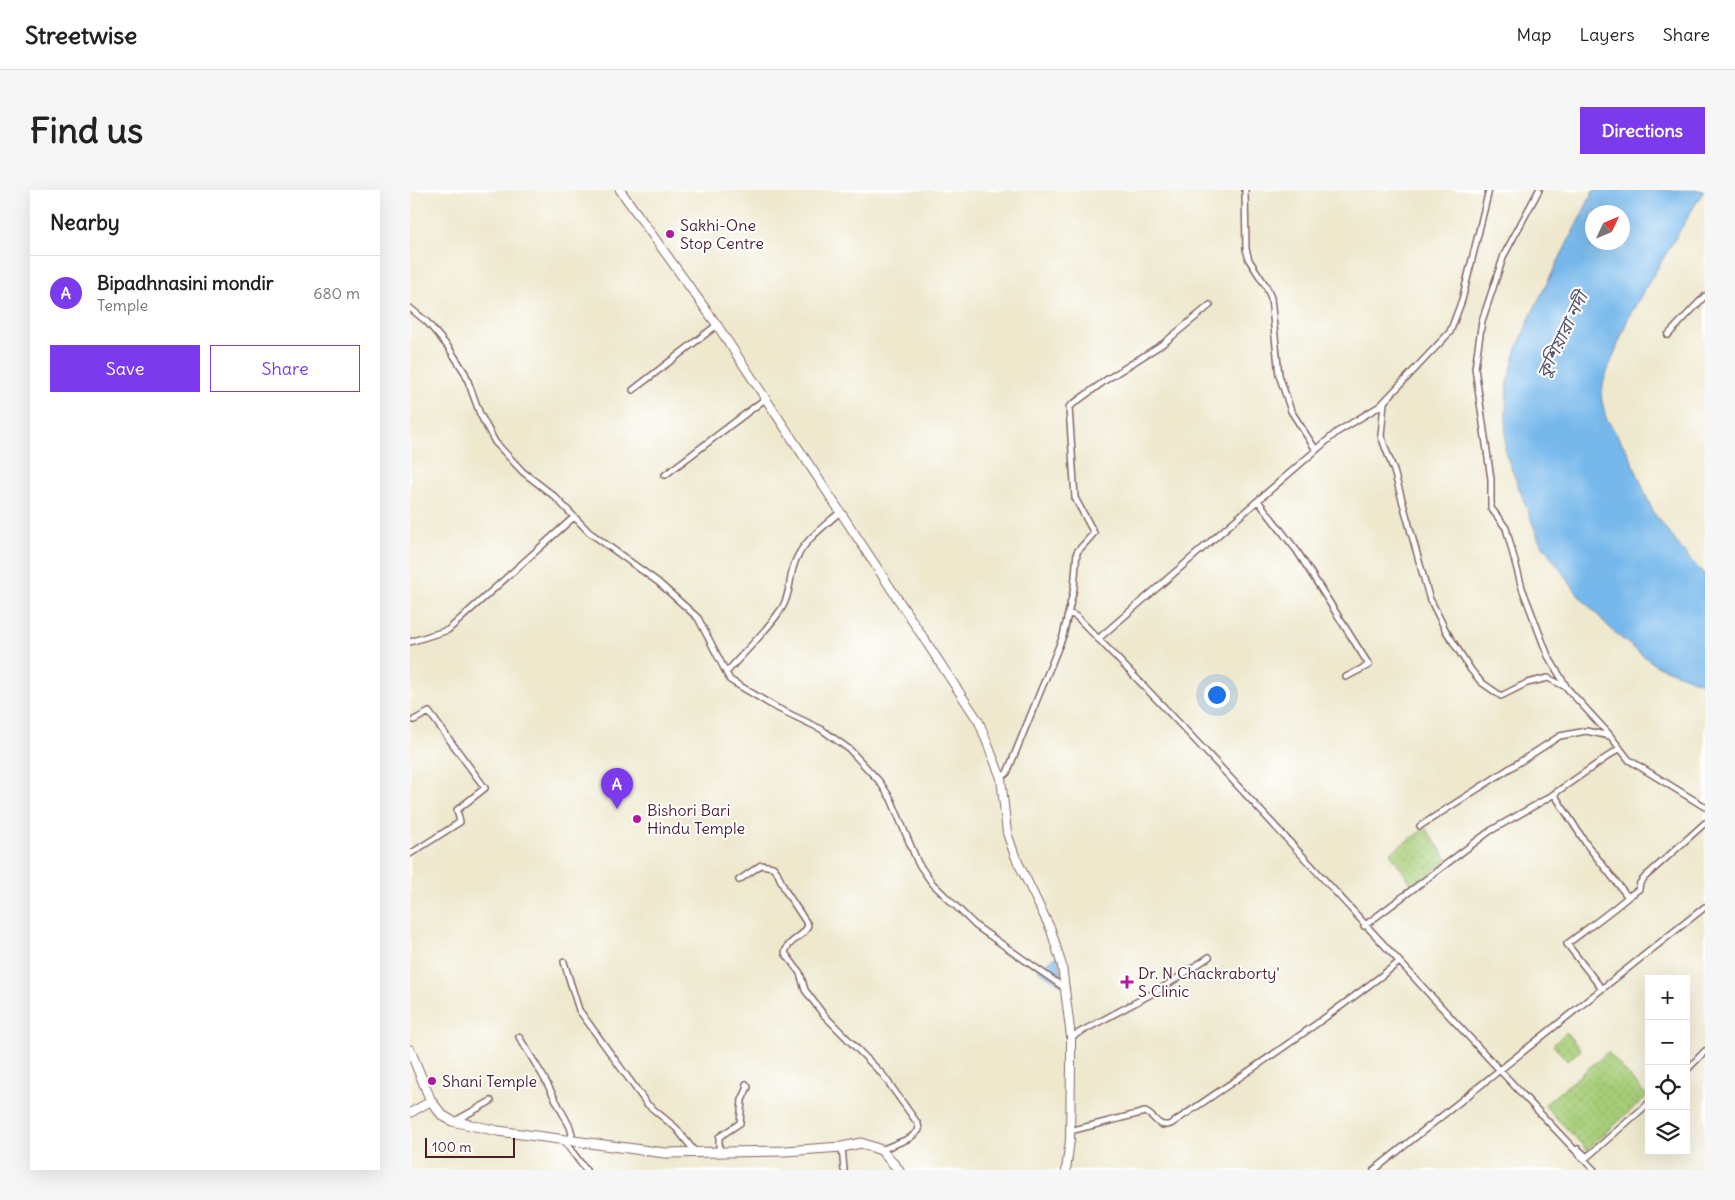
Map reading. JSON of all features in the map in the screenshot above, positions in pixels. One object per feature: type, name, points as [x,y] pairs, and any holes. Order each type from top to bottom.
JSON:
[{"type":"highway","points":[[410,1050],[431,1101],[442,1115],[455,1121],[498,1131],[665,1153],[719,1153],[842,1147],[861,1143],[881,1150],[899,1170]]},
{"type":"main road","points":[[620,190],[717,325],[979,722],[1000,778],[1007,833],[1014,856],[1051,930],[1060,953],[1071,1037],[1070,1131],[1066,1170]]},
{"type":"main road","points":[[410,1113],[431,1101]]},
{"type":"street","points":[[1245,190],[1246,249],[1249,260],[1266,286],[1270,298],[1280,375],[1291,411],[1316,450]]},
{"type":"street","points":[[1098,639],[1337,432],[1384,402],[1450,332],[1462,300],[1489,190]]},
{"type":"street","points":[[1539,190],[1504,255],[1482,321],[1475,368],[1491,479],[1491,508],[1506,528],[1522,588],[1548,656],[1566,687],[1611,736],[1629,760],[1705,807]]},
{"type":"street","points":[[1668,335],[1705,296]]},
{"type":"street","points":[[1000,778],[1007,773],[1063,636],[1069,613],[1077,552],[1094,533],[1075,498],[1069,407],[1164,343],[1210,305]]},
{"type":"street","points":[[410,308],[427,322],[449,348],[465,373],[480,414],[495,442],[523,472],[554,496],[589,532],[658,582],[698,618],[730,680],[775,707],[821,729],[849,750],[879,781],[891,799],[918,863],[932,883],[976,926],[1066,990]]},
{"type":"street","points":[[633,390],[717,325]]},
{"type":"street","points":[[665,475],[766,399]]},
{"type":"street","points":[[1384,402],[1381,436],[1394,471],[1429,597],[1446,631],[1481,682],[1501,696],[1527,683],[1548,678],[1566,687]]},
{"type":"street","points":[[1258,501],[1297,551],[1369,665],[1346,677]]},
{"type":"street","points":[[726,673],[781,609],[789,594],[797,556],[807,542],[840,512]]},
{"type":"street","points":[[410,642],[448,630],[574,517]]},
{"type":"street","points":[[1069,613],[1077,617],[1098,639],[1398,963],[1594,1170]]},
{"type":"street","points":[[410,854],[460,822],[456,810],[485,788],[429,712],[414,720]]},
{"type":"street","points":[[1420,826],[1560,736],[1586,731],[1611,736]]},
{"type":"street","points":[[1364,926],[1490,831],[1554,794],[1620,748]]},
{"type":"street","points":[[1554,794],[1586,845],[1628,897]]},
{"type":"street","points":[[1602,989],[1567,944],[1598,919],[1606,917],[1638,889],[1645,877],[1705,823]]},
{"type":"street","points":[[739,880],[761,865],[773,867],[777,872],[785,890],[808,925],[806,930],[786,948],[785,953],[800,974],[805,990],[823,1014],[882,1075],[918,1124],[919,1130],[910,1138],[881,1150]]},
{"type":"street","points":[[1374,1170],[1705,907]]},
{"type":"street","points":[[1071,1037],[1159,990],[1209,957]]},
{"type":"street","points":[[564,962],[579,1010],[647,1104],[676,1128],[696,1153]]},
{"type":"street","points":[[1070,1131],[1145,1112],[1150,1114],[1159,1125],[1165,1127],[1171,1124],[1335,1012],[1398,963]]},
{"type":"street","points":[[519,1037],[543,1076],[570,1127],[572,1134],[566,1139],[586,1170]]},
{"type":"street","points":[[1690,1067],[1705,1051]]},
{"type":"street","points":[[1498,1070],[1557,1131],[1587,1157],[1645,1106]]},
{"type":"street","points":[[719,1153],[719,1137],[740,1123],[742,1100],[748,1087],[746,1084]]},
{"type":"street","points":[[455,1121],[491,1101]]},
{"type":"street","points":[[842,1147],[844,1170]]},
{"type":"green space","points":[[1425,828],[1448,860],[1413,886],[1390,853]]},
{"type":"green space","points":[[1566,1032],[1581,1050],[1567,1061],[1553,1045]]},
{"type":"green space","points":[[1608,1052],[1645,1094],[1645,1098],[1587,1150],[1544,1105]]},
{"type":"water","name":"কুশিয়ারা নদী","points":[[1594,190],[1704,190],[1629,316],[1604,380],[1601,397],[1606,418],[1629,454],[1653,512],[1688,557],[1705,574],[1705,684],[1655,665],[1616,634],[1579,596],[1539,540],[1505,452],[1507,386],[1516,351],[1531,315],[1585,208],[1585,250],[1630,250],[1630,205],[1586,205]]},
{"type":"water","points":[[1058,956],[1063,986],[1037,969]]},
{"type":"place","name":"Sakhi-One Stop Centre","points":[[670,234]]},
{"type":"place","name":"Bipadhnasini mondir","points":[[617,809]]},
{"type":"place","name":"Bishori Bari Hindu Temple","points":[[637,819]]},
{"type":"place","name":"Dr. N Chackraborty' S Clinic","points":[[1127,982]]},
{"type":"place","name":"Shani Temple","points":[[432,1081]]}]
